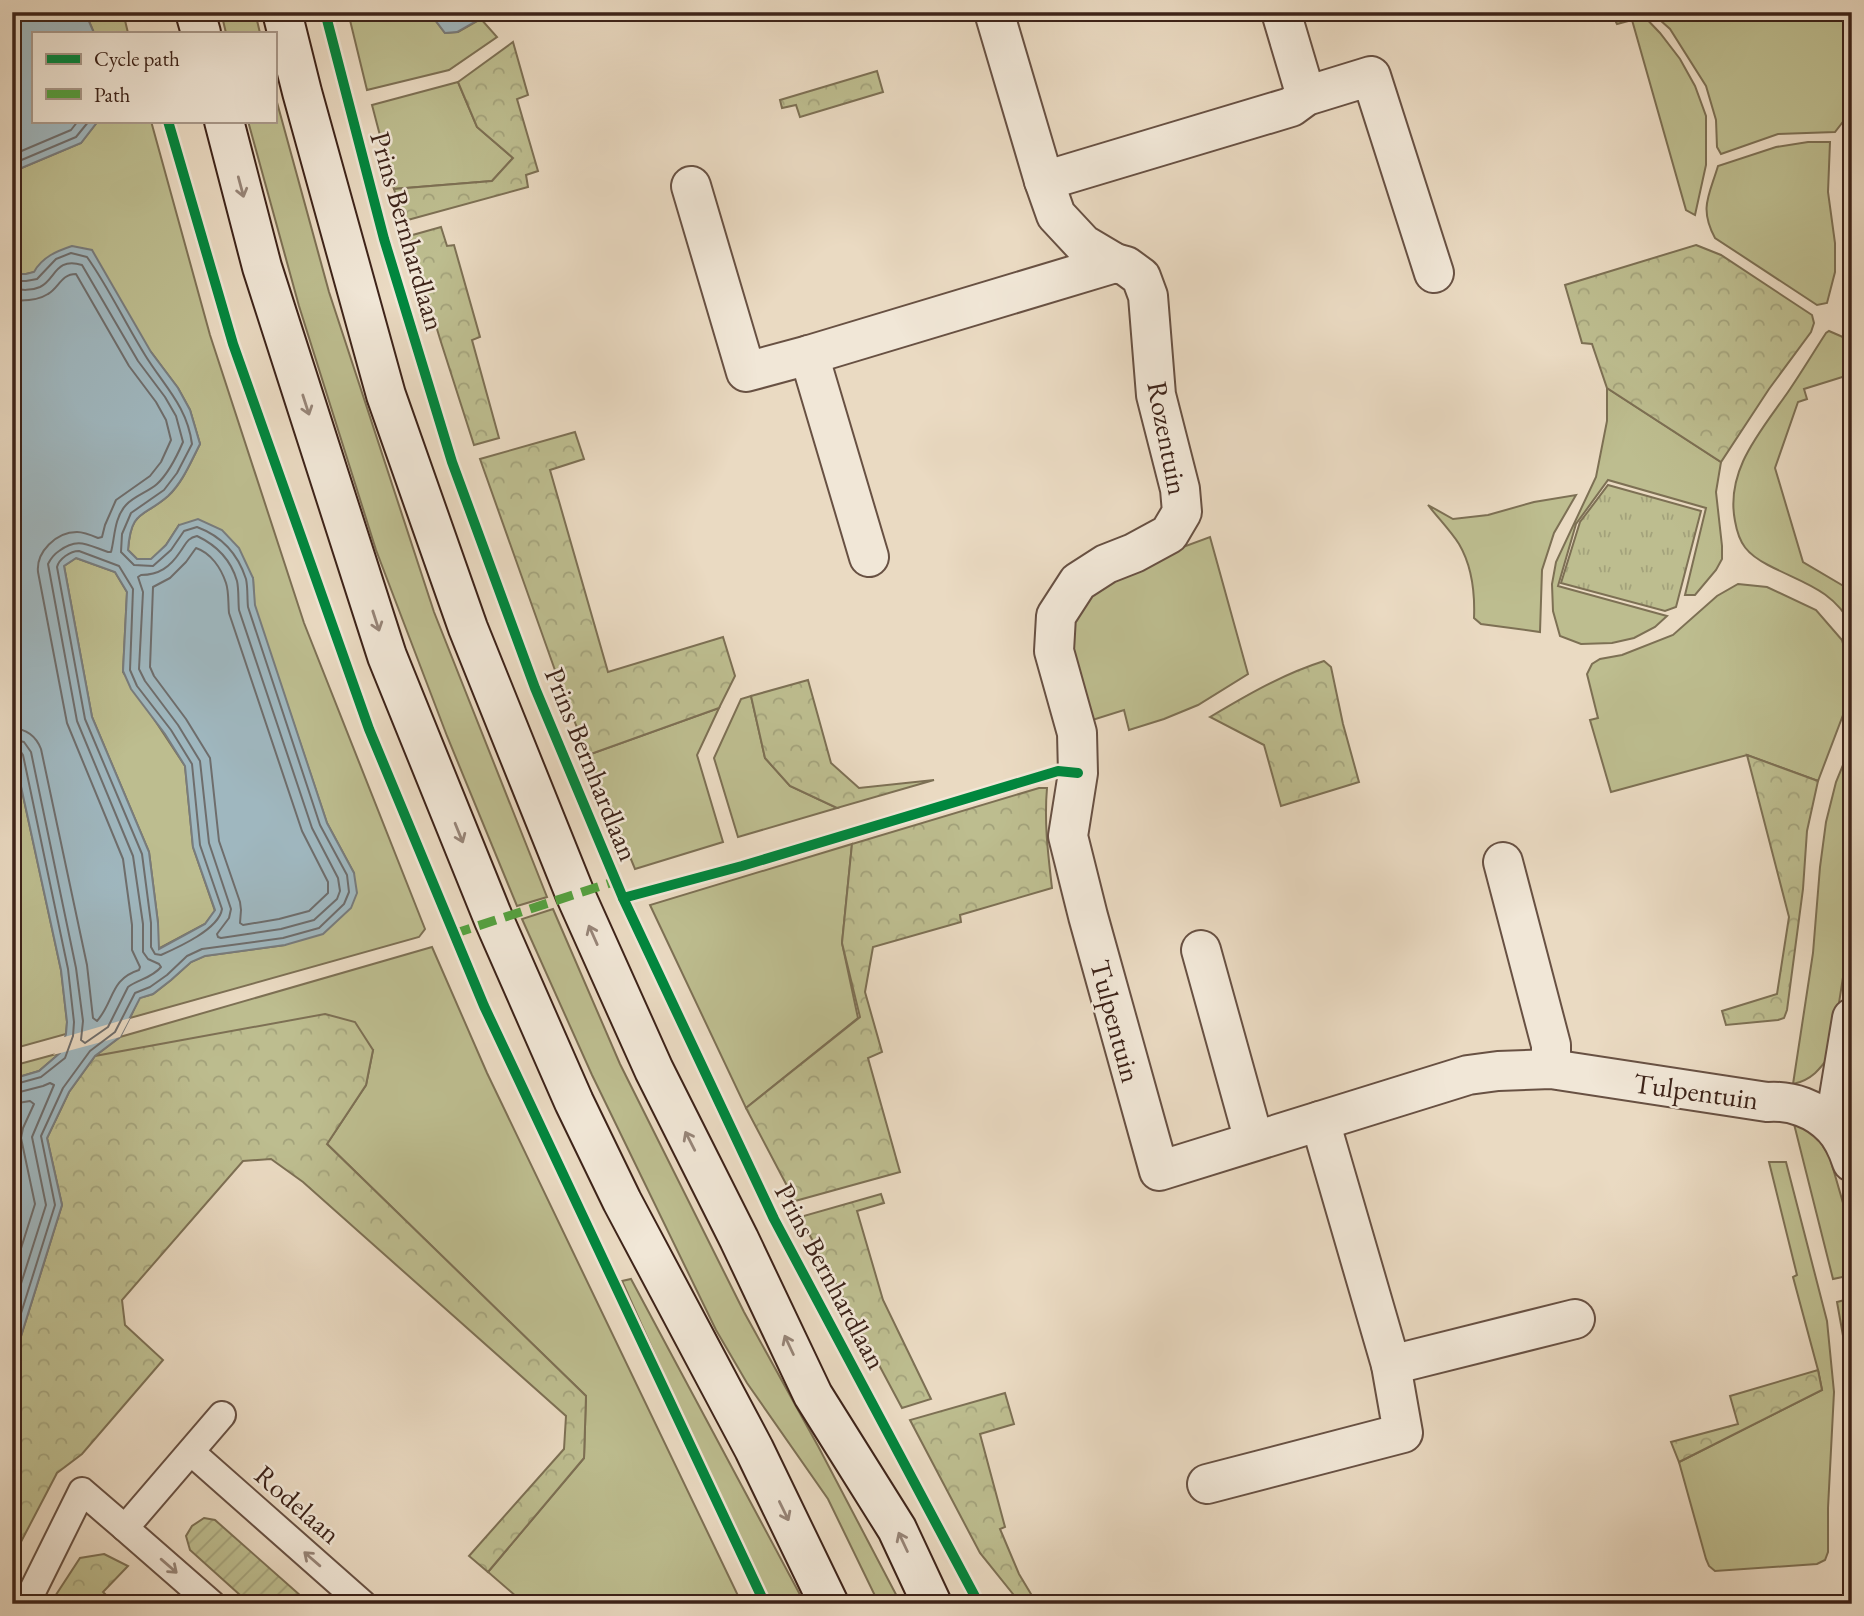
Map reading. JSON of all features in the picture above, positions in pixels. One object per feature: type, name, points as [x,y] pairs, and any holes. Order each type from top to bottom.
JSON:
[{"type":"street","points":[[195,12],[201,32]]},
{"type":"street","points":[[282,12],[305,105],[386,395],[468,628],[575,894],[654,1070],[813,1395],[897,1529],[932,1604]]},
{"type":"street","name":"Rozentuin","points":[[994,12],[1056,215],[1083,244],[1115,263],[1126,266],[1141,277],[1148,296],[1156,395],[1180,489],[1182,512],[1169,534],[1134,553],[1106,564],[1078,582],[1056,616],[1054,651],[1077,733],[1078,773]]},
{"type":"street","points":[[1281,12],[1306,96]]},
{"type":"street","points":[[1044,181],[1290,107],[1306,96],[1371,76],[1434,273]]},
{"type":"street","points":[[224,122],[262,267],[387,656],[494,920],[574,1102],[622,1201],[754,1449],[830,1604]]},
{"type":"street","points":[[691,186],[746,372],[1115,263]]},
{"type":"street","points":[[809,355],[869,557]]},
{"type":"street","name":"Tulpentuin","points":[[1078,773],[1068,836],[1087,916],[1159,1171],[1468,1074],[1551,1069],[1805,1107],[1834,1127],[1852,1162]]},
{"type":"street","points":[[1503,862],[1550,1045],[1551,1069]]},
{"type":"street","points":[[1201,950],[1254,1141]]},
{"type":"street","points":[[1834,1127],[1852,1018]]},
{"type":"street","points":[[1208,1484],[1403,1433],[1391,1365],[1320,1121]]},
{"type":"street","points":[[1391,1365],[1575,1319]]},
{"type":"lane","points":[[125,1528],[222,1415]]},
{"type":"lane","name":"Rodelaan","points":[[191,1452],[363,1604]]},
{"type":"lane","points":[[26,1604],[82,1491],[212,1604]]},
{"type":"green space","points":[[85,12],[123,12],[128,32],[94,32]]},
{"type":"green space","points":[[221,12],[255,12],[260,32],[226,32]]},
{"type":"green space","points":[[348,12],[429,12],[445,33],[458,32],[481,19],[497,37],[449,70],[367,90]]},
{"type":"green space","points":[[1611,12],[1640,12],[1680,59],[1695,86],[1706,116],[1706,165],[1695,215],[1686,210],[1632,20],[1617,24]]},
{"type":"green space","points":[[1651,12],[1852,12],[1852,110],[1835,132],[1778,134],[1721,154],[1717,147],[1716,120],[1706,86],[1670,29]]},
{"type":"green space","points":[[513,42],[528,95],[517,99],[538,171],[526,175],[528,187],[404,221],[394,189],[492,181],[513,158],[477,127],[458,82]]},
{"type":"green space","points":[[877,71],[883,92],[800,117],[796,105],[782,108],[780,100]]},
{"type":"green space","points":[[458,82],[477,127],[513,158],[492,181],[394,189],[372,105]]},
{"type":"green space","points":[[276,99],[329,292],[434,612],[547,897],[517,906],[447,736],[376,550],[299,306],[248,122],[276,122]]},
{"type":"green space","points":[[97,122],[151,122],[210,335],[304,623],[425,929],[419,937],[130,1018],[139,998],[153,994],[191,962],[204,956],[285,945],[354,873],[327,823],[254,605],[253,578],[179,525],[166,545],[151,560],[137,559],[128,550],[135,521],[168,496],[186,471],[200,444],[190,410],[178,388],[151,352],[34,272],[12,274],[12,172],[81,143]]},
{"type":"green space","points":[[1852,137],[1852,176],[1844,178],[1847,148]]},
{"type":"green space","points":[[1830,142],[1828,192],[1835,243],[1835,272],[1827,303],[1817,305],[1715,238],[1707,218],[1707,202],[1718,166],[1776,147]]},
{"type":"green space","points":[[441,227],[447,246],[454,245],[480,337],[472,340],[499,438],[474,445],[409,236]]},
{"type":"green space","points":[[1696,245],[1721,255],[1812,315],[1814,323],[1811,332],[1721,462],[1607,388],[1592,344],[1582,343],[1565,285]]},
{"type":"green space","points":[[1829,331],[1852,341],[1852,374],[1804,389],[1807,399],[1798,402],[1775,468],[1803,562],[1852,591],[1852,626],[1836,603],[1826,595],[1749,552],[1739,536],[1733,502],[1740,468],[1748,452]]},
{"type":"green space","points":[[1607,388],[1721,462],[1716,492],[1722,559],[1695,595],[1685,595],[1706,508],[1608,480],[1576,524],[1558,586],[1667,616],[1655,627],[1634,638],[1612,643],[1581,644],[1560,636],[1553,611],[1552,584],[1556,562],[1596,477],[1607,421]]},
{"type":"green space","points":[[575,432],[584,459],[550,470],[608,672],[723,637],[735,676],[719,708],[588,755],[562,690],[480,459]]},
{"type":"green space","points":[[1608,485],[1701,511],[1676,607],[1665,611],[1561,583],[1580,522]]},
{"type":"green space","points":[[1576,495],[1554,533],[1542,570],[1540,632],[1481,624],[1474,618],[1472,580],[1463,552],[1428,505],[1453,519],[1488,515],[1534,502]]},
{"type":"green space","points":[[1210,537],[1248,674],[1198,705],[1129,730],[1124,710],[1086,722],[1068,655],[1071,611],[1087,592],[1137,564]]},
{"type":"green space","points":[[76,558],[115,572],[127,592],[123,672],[185,766],[193,847],[215,911],[205,924],[158,949],[158,923],[149,852],[92,717],[64,566]]},
{"type":"green space","points":[[1738,584],[1767,587],[1816,610],[1842,640],[1850,668],[1843,715],[1818,781],[1747,755],[1611,792],[1590,720],[1598,718],[1587,674],[1592,664],[1673,635],[1717,596]]},
{"type":"green space","points":[[1324,661],[1331,667],[1359,782],[1281,806],[1264,745],[1210,717],[1280,679]]},
{"type":"green space","points":[[808,680],[831,763],[859,788],[934,780],[837,808],[790,786],[765,758],[751,696]]},
{"type":"green space","points":[[751,696],[765,758],[790,786],[837,808],[738,837],[714,758],[741,699]]},
{"type":"green space","points":[[719,708],[697,755],[723,842],[635,869],[588,755]]},
{"type":"green space","points":[[1852,743],[1852,920],[1831,1054],[1810,1077],[1793,1084],[1813,953],[1826,822],[1836,782]]},
{"type":"green space","points":[[12,745],[61,970],[67,1022],[66,1034],[12,1049]]},
{"type":"green space","points":[[1747,755],[1818,781],[1807,831],[1803,889],[1784,1018],[1726,1025],[1722,1011],[1777,994],[1789,917]]},
{"type":"green space","points":[[1039,788],[1047,788],[1046,826],[1052,888],[960,915],[961,922],[873,947],[865,992],[882,1052],[868,1058],[900,1172],[795,1201],[746,1108],[860,1017],[842,943],[852,844]]},
{"type":"green space","points":[[852,844],[842,943],[858,1018],[746,1108],[650,905]]},
{"type":"green space","points":[[553,909],[620,1064],[744,1312],[901,1604],[879,1604],[828,1499],[747,1383],[716,1330],[592,1075],[522,919]]},
{"type":"green space","points":[[432,947],[487,1073],[742,1604],[525,1604],[488,1572],[584,1458],[586,1396],[327,1144],[366,1085],[373,1050],[95,1056],[120,1037]]},
{"type":"green space","points":[[325,1014],[355,1022],[373,1050],[366,1085],[327,1144],[586,1396],[584,1458],[488,1572],[469,1556],[564,1449],[566,1416],[303,1182],[271,1159],[243,1161],[122,1300],[125,1325],[163,1360],[82,1454],[57,1473],[12,1559],[12,1365],[62,1205],[47,1138],[69,1092],[95,1056]]},
{"type":"green space","points":[[60,1053],[39,1071],[12,1079],[12,1066]]},
{"type":"green space","points":[[1794,1124],[1809,1130],[1830,1158],[1852,1234],[1852,1275],[1833,1279]]},
{"type":"green space","points":[[1769,1162],[1786,1162],[1827,1321],[1834,1392],[1828,1552],[1825,1560],[1817,1564],[1715,1571],[1706,1559],[1679,1462],[1822,1390],[1793,1277],[1797,1275]]},
{"type":"green space","points":[[881,1194],[884,1203],[857,1211],[883,1300],[931,1399],[902,1408],[800,1217]]},
{"type":"green space","points":[[631,1279],[805,1604],[772,1604],[718,1496],[622,1281]]},
{"type":"green space","points":[[1852,1298],[1852,1556],[1844,1546],[1848,1387],[1845,1347],[1837,1302]]},
{"type":"green space","points":[[1818,1370],[1822,1390],[1679,1462],[1671,1442],[1738,1424],[1730,1396]]},
{"type":"green space","points":[[1005,1393],[1014,1424],[980,1434],[1005,1527],[1000,1529],[1019,1574],[1037,1604],[1021,1604],[980,1553],[910,1420]]},
{"type":"green space","points":[[204,1518],[215,1520],[310,1604],[250,1604],[190,1550],[186,1536],[192,1526]]},
{"type":"green space","points":[[104,1554],[128,1566],[103,1592],[115,1604],[50,1604],[80,1558]]},
{"type":"water","points":[[12,12],[85,12],[94,32],[32,32],[32,122],[97,122],[81,143],[12,172]]},
{"type":"water","points":[[429,12],[492,12],[457,32],[445,33]]},
{"type":"water","points":[[72,246],[92,250],[151,352],[178,388],[190,410],[200,444],[178,484],[168,496],[135,521],[128,550],[137,559],[151,559],[166,545],[179,525],[198,519],[222,530],[239,548],[253,578],[255,605],[327,823],[354,873],[357,893],[351,908],[323,934],[285,945],[205,956],[191,962],[153,994],[140,998],[120,1037],[95,1056],[69,1092],[47,1138],[62,1205],[12,1365],[12,1079],[39,1071],[60,1053],[67,1022],[61,970],[12,745],[12,274],[34,272],[46,258]],"holes":[[[76,558],[115,572],[127,592],[123,671],[131,689],[185,766],[193,847],[215,910],[205,924],[159,949],[149,852],[92,717],[64,566]]]},
{"type":"pier","points":[[130,1018],[120,1037],[53,1055],[61,1038]]},
{"type":"marked path","points":[[453,934],[616,881]]},
{"type":"cycle path","name":"Prins Bernhardlaan","points":[[325,12],[384,239],[452,462],[535,688],[623,898],[774,1219],[979,1604]]},
{"type":"cycle path","points":[[168,122],[233,344],[369,729],[484,1006],[765,1604]]},
{"type":"cycle path","points":[[623,898],[742,866],[1058,771],[1078,773]]}]
